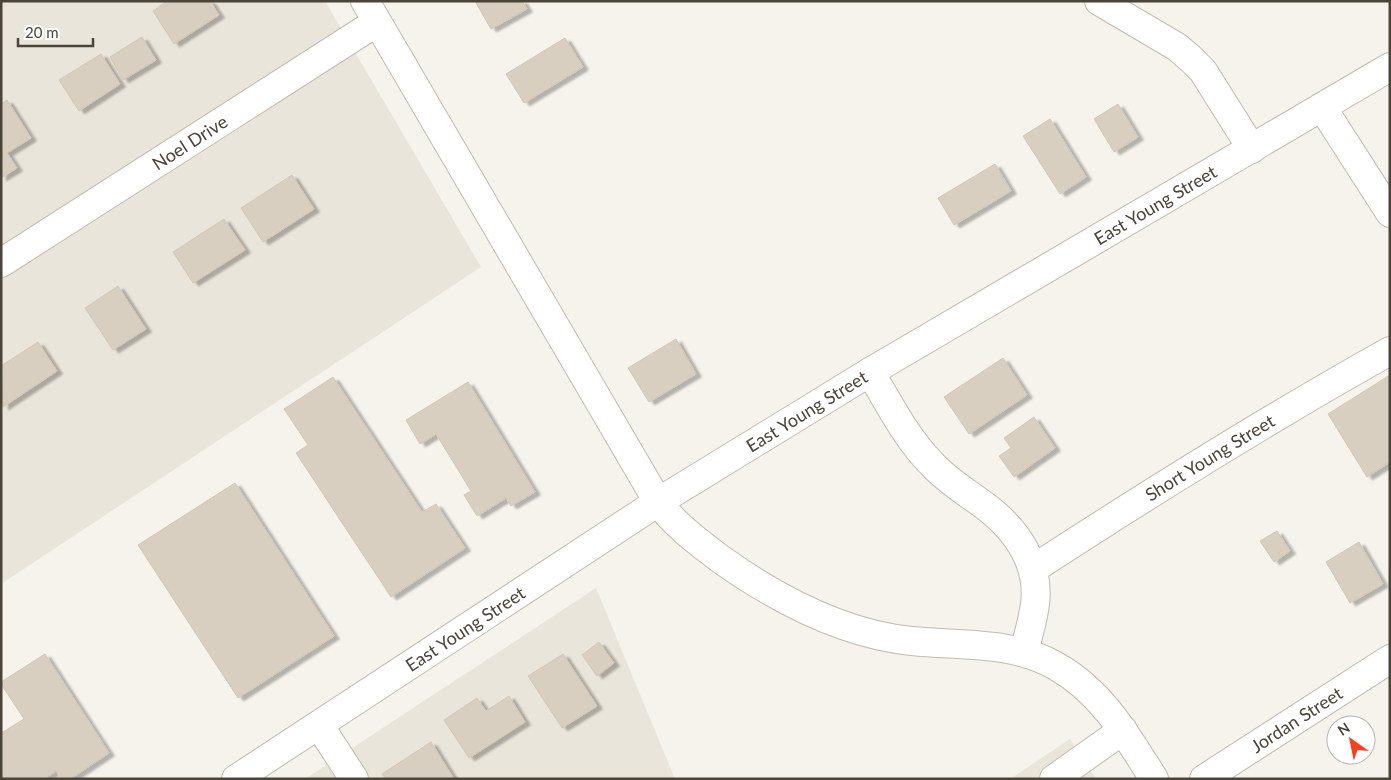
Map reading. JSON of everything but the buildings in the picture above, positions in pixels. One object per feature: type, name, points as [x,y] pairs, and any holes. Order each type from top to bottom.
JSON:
[{"type":"street","points":[[1099,1],[1177,47],[1191,58],[1203,70],[1252,149]]},
{"type":"street","points":[[371,12],[658,502],[689,535],[734,569],[785,600],[816,614],[884,636],[910,641],[987,646],[1024,652],[1055,665],[1084,685],[1098,699],[1123,730],[1154,779]]},
{"type":"street","name":"Noel Drive","points":[[1,263],[371,12]]},
{"type":"street","name":"East Young Street","points":[[236,779],[658,502],[870,372],[1252,149],[1390,66]]},
{"type":"street","points":[[1322,107],[1390,212]]},
{"type":"street","name":"Short Young Street","points":[[1033,569],[1177,476],[1390,351]]},
{"type":"street","points":[[870,372],[921,452],[944,475],[990,510],[1013,532],[1021,543],[1033,569],[1036,588],[1035,606],[1024,652]]},
{"type":"street","name":"Jordan Street","points":[[1204,779],[1390,659]]},
{"type":"street","points":[[319,725],[354,779]]},
{"type":"street","points":[[1054,779],[1123,730]]},
{"type":"shaded area","points":[[1,1],[325,1],[481,267],[1,584]]},
{"type":"shaded area","points":[[596,588],[675,779],[305,779]]},
{"type":"shaded area","points":[[1070,739],[1096,779],[1010,779]]}]
